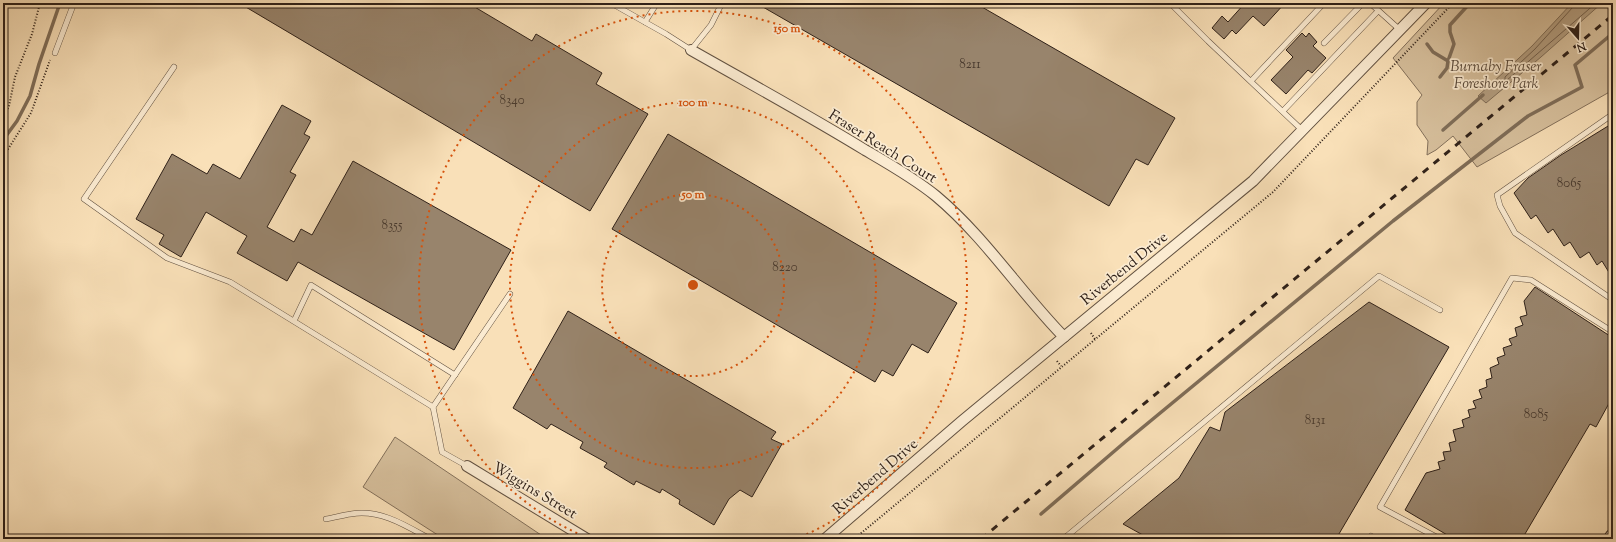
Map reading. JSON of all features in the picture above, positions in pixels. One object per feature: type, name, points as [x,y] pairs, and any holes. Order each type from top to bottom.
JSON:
[{"type":"street","name":"Riverbend Drive","points":[[825,539],[962,421],[1253,181],[1426,3]]},
{"type":"street","name":"Fraser Reach Court","points":[[691,50],[848,140],[911,178],[935,196],[978,236],[1064,337]]},
{"type":"street","name":"Wiggins Street","points":[[467,466],[587,539]]},
{"type":"lane","points":[[55,53],[74,3]]},
{"type":"lane","points":[[612,3],[691,50],[711,25],[720,4]]},
{"type":"lane","points":[[645,22],[657,3]]},
{"type":"lane","points":[[1170,3],[1302,130]]},
{"type":"lane","points":[[1250,81],[1324,3]]},
{"type":"lane","points":[[1324,43],[1363,3]]},
{"type":"lane","points":[[1370,3],[1400,30]]},
{"type":"lane","points":[[1283,111],[1378,11]]},
{"type":"lane","points":[[174,67],[84,199],[166,258],[230,282],[433,407]]},
{"type":"lane","points":[[1613,114],[1497,195],[1500,206],[1515,233],[1613,300]]},
{"type":"lane","points":[[1065,537],[1379,276],[1440,310]]},
{"type":"lane","points":[[1440,539],[1380,507],[1512,278],[1531,280],[1613,332]]},
{"type":"lane","points":[[294,321],[311,285],[455,375]]},
{"type":"lane","points":[[467,466],[442,452],[433,407],[510,294]]},
{"type":"lane","points":[[326,519],[352,514],[374,514],[395,520],[430,539]]},
{"type":"lane","points":[[1371,536],[1376,539]]},
{"type":"lane","points":[[1065,537],[1074,539]]},
{"type":"path","points":[[3,120],[9,106],[15,77],[32,34],[40,3]]},
{"type":"path","points":[[854,539],[1061,366],[1274,192],[1453,3]]},
{"type":"path","points":[[3,158],[31,113],[51,57],[55,53]]},
{"type":"path","points":[[1091,333],[1095,339]]},
{"type":"path","points":[[1057,361],[1061,366]]},
{"type":"green space","name":"Burnaby Fraser Foreshore Park","points":[[1444,3],[1613,3],[1613,90],[1477,167],[1453,136],[1436,150],[1427,155],[1428,141],[1417,125],[1417,102],[1422,95],[1393,58]]},
{"type":"green space","points":[[395,437],[547,539],[444,539],[363,487]]},
{"type":"water","points":[[1572,3],[1602,3],[1486,103],[1478,96],[1532,46]]},
{"type":"building","points":[[239,3],[468,3],[532,41],[536,34],[602,73],[596,84],[648,114],[590,211]]},
{"type":"building","points":[[756,3],[975,3],[1175,118],[1148,165],[1136,159],[1109,206]]},
{"type":"building","points":[[1245,3],[1285,3],[1264,26],[1253,16],[1236,34],[1232,30],[1224,39],[1212,28],[1222,16],[1228,22]]},
{"type":"building","points":[[1302,33],[1306,37],[1309,33],[1317,42],[1313,46],[1326,58],[1312,73],[1308,70],[1286,94],[1271,80],[1293,57],[1286,50]]},
{"type":"building","points":[[282,105],[311,121],[304,134],[310,137],[290,172],[296,175],[267,227],[294,242],[301,229],[312,235],[353,161],[511,250],[454,350],[298,262],[287,281],[237,253],[247,236],[206,212],[181,257],[159,244],[164,235],[136,219],[172,154],[207,174],[213,164],[240,179]]},
{"type":"building","points":[[1613,123],[1613,279],[1602,261],[1597,265],[1589,252],[1580,258],[1570,242],[1564,246],[1553,229],[1548,233],[1536,215],[1531,219],[1514,193],[1528,178],[1561,155]]},
{"type":"building","points":[[668,134],[957,303],[928,353],[912,344],[893,376],[882,370],[875,382],[612,229]]},
{"type":"building","points":[[1535,287],[1613,338],[1613,396],[1596,427],[1590,424],[1522,539],[1454,539],[1405,510],[1426,473],[1440,469],[1438,462],[1445,460],[1443,452],[1451,451],[1449,443],[1456,441],[1453,430],[1464,427],[1462,420],[1470,417],[1468,410],[1476,408],[1473,401],[1482,398],[1479,390],[1487,387],[1486,380],[1492,378],[1490,368],[1499,364],[1497,358],[1505,355],[1503,348],[1512,345],[1509,339],[1517,336],[1515,328],[1523,325],[1520,317],[1527,315],[1524,301]]},
{"type":"building","points":[[1369,302],[1449,347],[1336,539],[1150,539],[1123,524],[1179,478],[1210,427],[1220,431],[1225,412]]},
{"type":"building","points":[[568,311],[776,432],[771,439],[782,444],[752,497],[740,490],[729,499],[714,525],[679,504],[680,500],[662,489],[660,493],[636,481],[634,485],[604,467],[607,463],[580,448],[583,442],[551,424],[547,429],[513,408]]},
{"type":"waterway","points":[[3,140],[17,121],[30,96],[39,64],[60,3]]},
{"type":"waterway","points":[[1440,77],[1447,68],[1454,44],[1450,32],[1450,25],[1470,3]]},
{"type":"waterway","points":[[1041,514],[1125,442],[1393,221],[1528,116],[1582,87],[1575,65],[1613,33]]},
{"type":"waterway","points":[[1427,44],[1433,52],[1448,61]]},
{"type":"waterway","points":[[1443,130],[1483,95]]},
{"type":"railway","points":[[981,539],[1613,15]]}]
